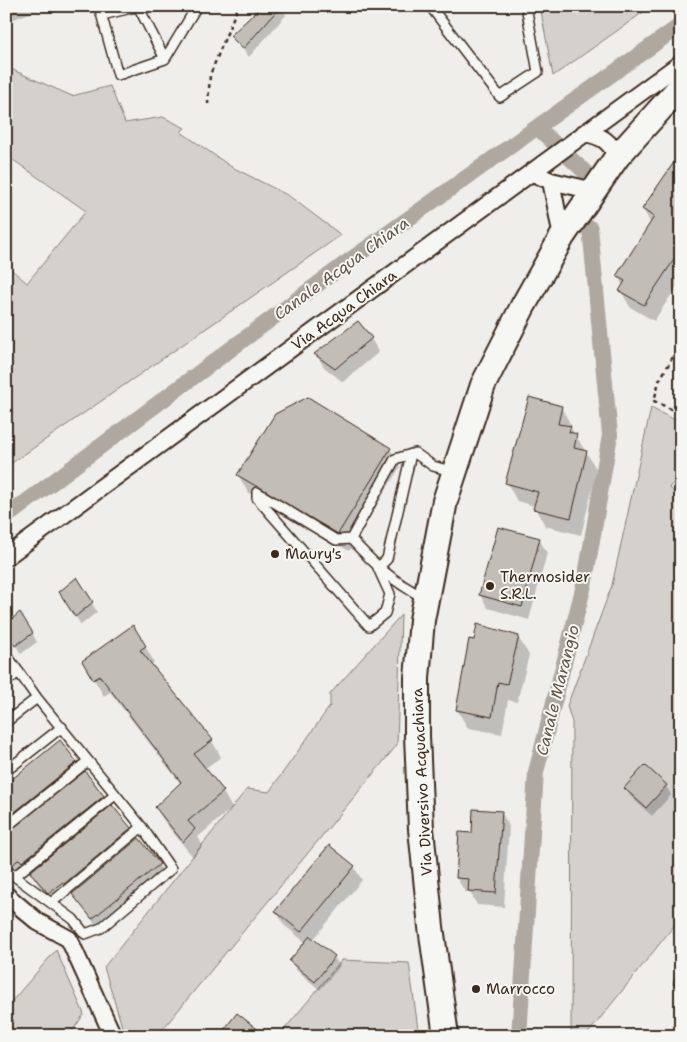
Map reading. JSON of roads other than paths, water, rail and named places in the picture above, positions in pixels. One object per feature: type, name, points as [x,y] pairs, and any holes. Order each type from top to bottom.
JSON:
[{"type":"main road","name":"Via Diversivo Acquachiara","points":[[446,1036],[431,927],[421,829],[417,736],[422,620],[445,501],[483,385],[523,306],[562,237],[617,158],[681,86]]},
{"type":"street","name":"Via Acqua Chiara","points":[[6,557],[533,172],[584,132],[681,63]]},
{"type":"street","points":[[584,132],[600,135],[612,145],[617,158]]},
{"type":"street","points":[[533,172],[586,202]]},
{"type":"street","points":[[551,181],[562,237]]},
{"type":"street","points":[[6,894],[38,922],[69,938],[113,1036]]},
{"type":"lane","points":[[165,59],[139,7],[100,10],[118,75],[165,59],[197,6]]},
{"type":"lane","points":[[430,6],[500,98],[538,72],[526,6]]},
{"type":"lane","points":[[351,539],[394,459],[414,453],[433,466],[454,472]]},
{"type":"lane","points":[[378,568],[387,559],[411,454]]},
{"type":"lane","points":[[351,539],[336,540],[257,492],[257,498],[369,626],[385,613],[390,594],[378,568]]},
{"type":"lane","points":[[351,539],[378,568],[403,588],[426,599]]},
{"type":"lane","points":[[6,654],[37,698],[142,827],[171,869],[101,928],[85,934],[73,918],[6,870]]},
{"type":"lane","points":[[6,682],[19,672]]},
{"type":"lane","points":[[6,722],[37,698]]},
{"type":"lane","points":[[6,771],[62,727]]},
{"type":"lane","points":[[6,827],[88,761]]},
{"type":"lane","points":[[15,876],[115,796]]},
{"type":"lane","points":[[51,904],[142,827]]},
{"type":"waterway","name":"Canale Acqua Chiara","points":[[6,517],[346,263],[681,25]]},
{"type":"waterway","name":"Canale Marangio","points":[[537,127],[586,173]]},
{"type":"waterway","name":"Canale Marangio","points":[[519,1036],[536,772],[585,581],[610,435],[590,228]]},
{"type":"place","name":"Maury's","points":[[275,554]]},
{"type":"place","name":"Thermosider S.R.L.","points":[[490,586]]},
{"type":"place","name":"Marrocco","points":[[476,989]]}]
